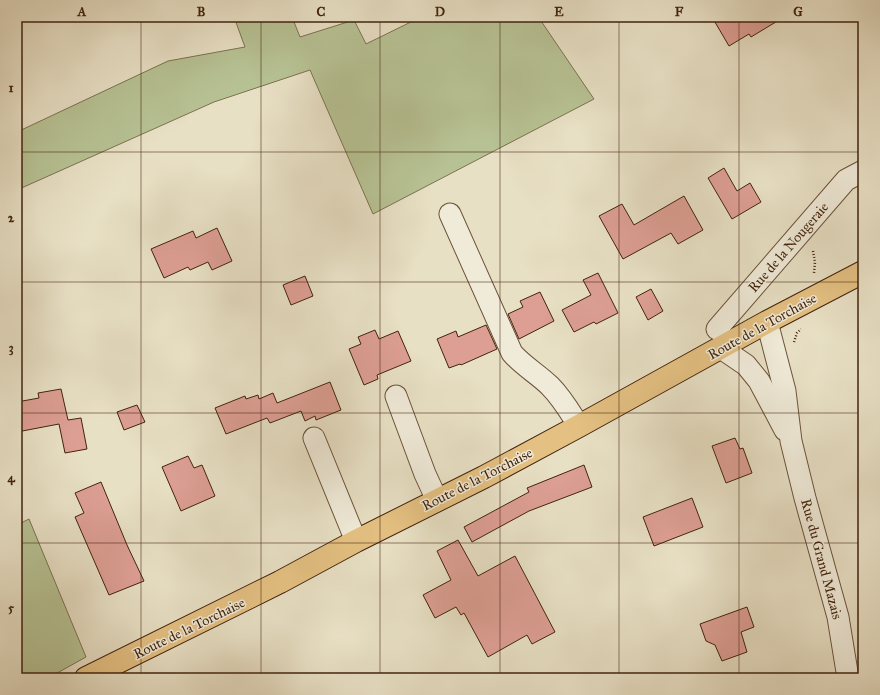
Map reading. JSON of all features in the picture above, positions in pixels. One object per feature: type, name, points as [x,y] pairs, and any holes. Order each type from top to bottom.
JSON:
[{"type":"main road","name":"Route de la Torchaise","points":[[86,678],[280,582],[579,426],[719,338],[767,322],[863,272]]},
{"type":"street","name":"Rue de la Nougeraie","points":[[719,338],[807,224],[846,180],[863,171]]},
{"type":"street","points":[[450,214],[512,353],[520,363],[548,384],[562,399],[579,426]]},
{"type":"street","name":"Rue du Grand Mazais","points":[[767,322],[785,391],[791,441],[838,617],[848,678]]},
{"type":"street","name":"Rue du Grand Mazais","points":[[719,338],[746,365],[759,381],[791,441]]},
{"type":"street","points":[[396,396],[425,474],[437,500]]},
{"type":"street","points":[[314,438],[356,541]]},
{"type":"path","points":[[807,224],[815,262],[812,298]]},
{"type":"green space","points":[[234,17],[292,17],[300,37],[354,20],[366,44],[421,17],[540,17],[539,18],[594,99],[373,214],[310,70],[214,102],[17,190],[17,132],[168,61],[245,47]]},
{"type":"green space","points":[[29,519],[86,657],[48,678],[17,678],[17,525]]},
{"type":"building","points":[[712,17],[784,17],[751,37],[749,34],[729,46]]},
{"type":"building","points":[[724,168],[737,191],[750,183],[761,202],[732,219],[708,178]]},
{"type":"building","points":[[684,196],[703,230],[678,244],[671,233],[623,259],[599,216],[622,204],[634,225]]},
{"type":"building","points":[[217,228],[232,261],[212,270],[208,262],[190,270],[188,267],[164,278],[151,249],[193,231],[196,238]]},
{"type":"building","points":[[598,273],[618,313],[596,324],[594,322],[574,332],[562,310],[591,295],[583,280]]},
{"type":"building","points":[[305,276],[313,296],[291,305],[283,285]]},
{"type":"building","points":[[651,289],[663,311],[648,320],[636,297]]},
{"type":"building","points":[[540,292],[554,321],[519,339],[508,314],[523,307],[520,301]]},
{"type":"building","points":[[486,325],[497,349],[461,365],[460,364],[449,368],[437,339],[456,331],[458,337]]},
{"type":"building","points":[[375,330],[379,339],[398,331],[411,361],[377,375],[378,379],[364,385],[349,349],[361,344],[358,337]]},
{"type":"building","points":[[330,382],[341,410],[316,420],[315,416],[305,421],[301,411],[270,423],[267,418],[226,434],[215,408],[245,396],[246,399],[258,395],[259,399],[273,393],[277,403]]},
{"type":"building","points":[[61,389],[68,420],[81,418],[87,449],[65,453],[59,424],[17,432],[17,402],[39,398],[38,393]]},
{"type":"building","points":[[137,405],[145,422],[124,430],[117,412]]},
{"type":"building","points":[[735,438],[740,449],[743,448],[752,473],[726,483],[712,446]]},
{"type":"building","points":[[188,456],[194,468],[202,465],[215,496],[181,511],[162,467]]},
{"type":"building","points":[[584,465],[592,487],[529,511],[472,542],[464,527],[529,492],[527,488]]},
{"type":"building","points":[[101,482],[127,545],[144,581],[109,595],[75,517],[84,513],[75,493]]},
{"type":"building","points":[[692,498],[703,527],[654,546],[643,517]]},
{"type":"building","points":[[458,540],[478,576],[515,556],[555,632],[532,644],[527,635],[488,657],[464,613],[461,615],[456,607],[435,618],[423,595],[451,580],[437,551]]},
{"type":"building","points":[[747,607],[754,627],[741,632],[747,652],[722,661],[715,645],[706,641],[700,624]]}]
